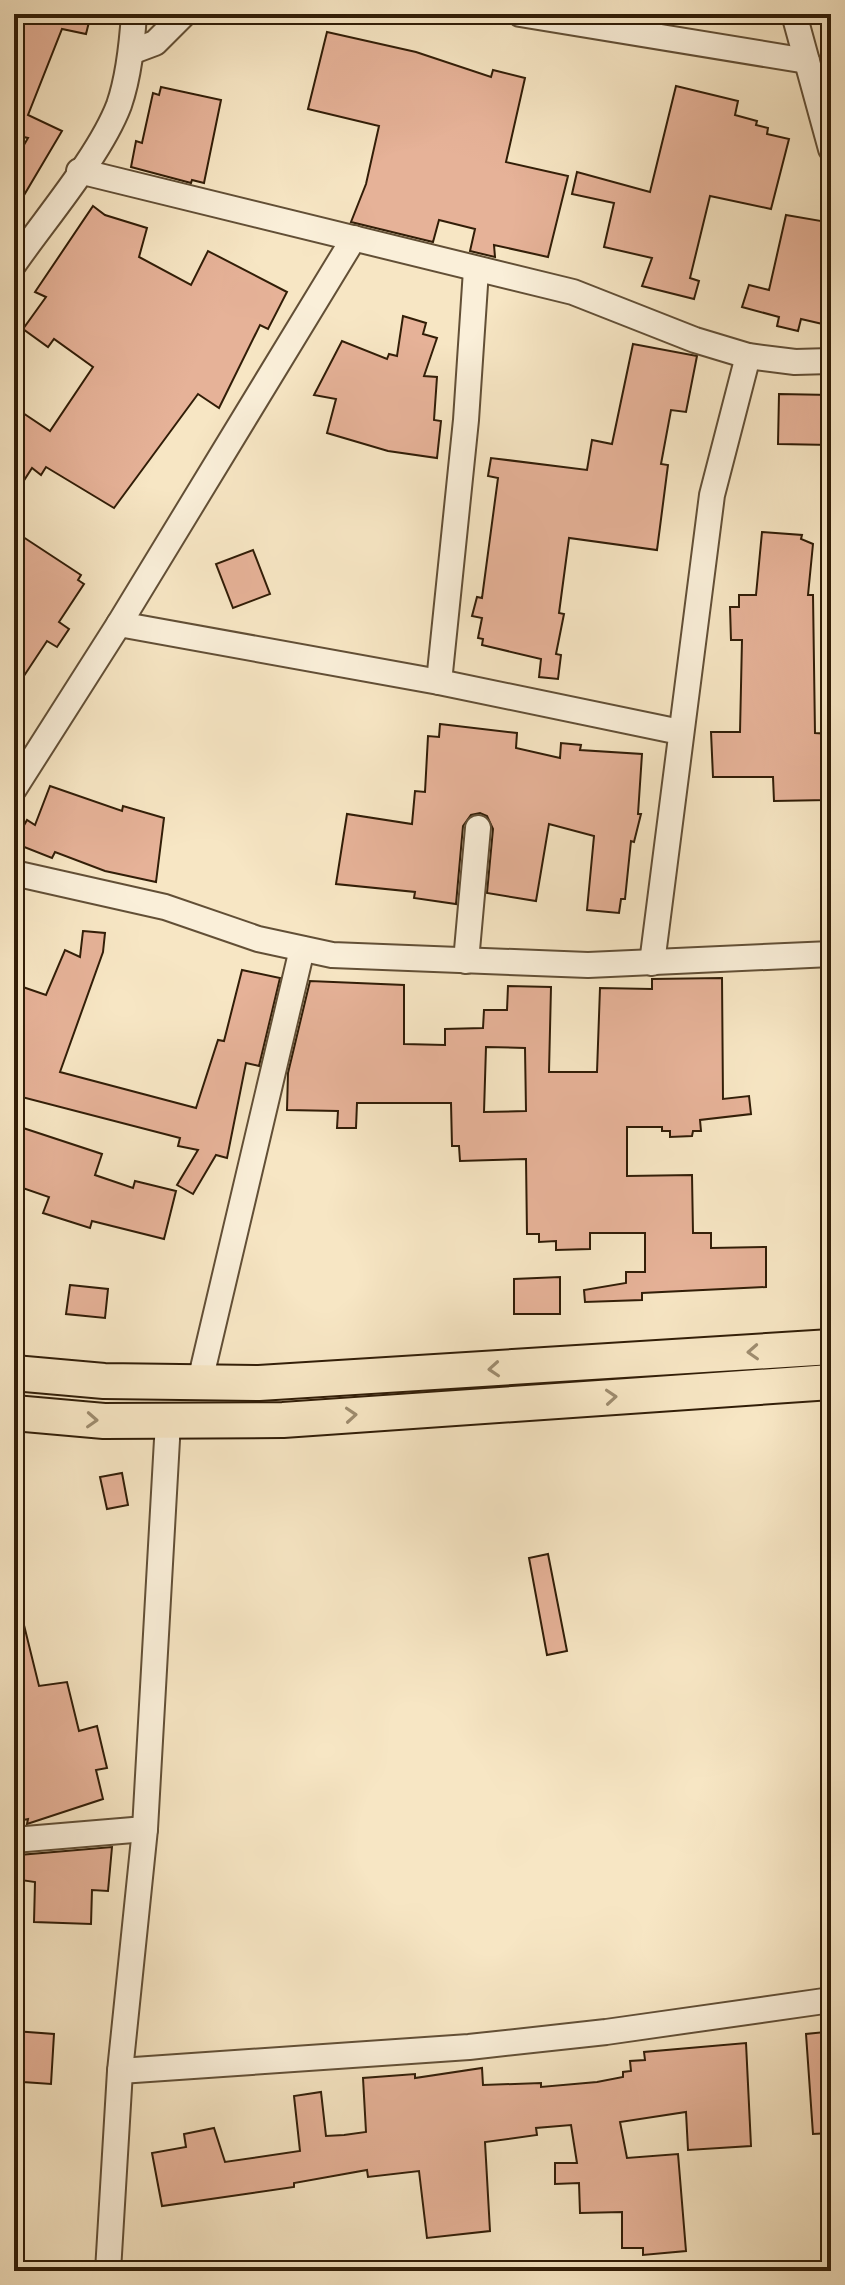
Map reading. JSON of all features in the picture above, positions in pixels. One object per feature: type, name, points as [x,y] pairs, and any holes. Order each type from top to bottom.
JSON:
[{"type":"highway","points":[[14,1373],[104,1381],[343,1379],[831,1347]]},
{"type":"highway","points":[[14,1413],[104,1421],[283,1420],[831,1382]]},
{"type":"street","points":[[14,264],[79,171],[118,105],[131,52],[134,14]]},
{"type":"street","points":[[131,52],[155,43],[184,14]]},
{"type":"street","points":[[520,14],[807,61]]},
{"type":"street","points":[[794,14],[831,149]]},
{"type":"street","points":[[79,171],[573,292],[695,340],[748,356],[795,362],[831,361]]},
{"type":"street","points":[[14,789],[119,624],[354,238]]},
{"type":"street","points":[[439,682],[466,420],[476,270]]},
{"type":"street","points":[[652,963],[712,495],[748,356]]},
{"type":"street","points":[[119,624],[439,682],[680,732]]},
{"type":"street","points":[[466,961],[478,828]]},
{"type":"street","points":[[14,873],[165,907],[258,939],[332,955],[466,961],[652,963],[831,954]]},
{"type":"street","points":[[200,1381],[302,949]]},
{"type":"street","points":[[108,2271],[120,2071],[145,1829],[168,1422]]},
{"type":"street","points":[[14,1840],[145,1829]]},
{"type":"street","points":[[120,2071],[469,2047],[606,2032],[831,2000]]},
{"type":"building","points":[[14,14],[91,14],[86,34],[62,29],[28,115],[62,131],[14,212],[14,162],[28,138],[19,136],[14,146]]},
{"type":"building","points":[[327,32],[416,52],[491,77],[493,70],[525,78],[506,162],[568,176],[548,257],[494,245],[495,257],[470,251],[475,229],[439,220],[433,242],[351,222],[366,184],[379,126],[308,109]]},
{"type":"building","points":[[676,86],[738,101],[735,115],[757,121],[756,125],[768,128],[767,134],[789,139],[771,209],[710,196],[690,278],[699,281],[694,299],[642,286],[652,258],[604,247],[614,203],[572,194],[577,172],[650,192]]},
{"type":"building","points":[[161,87],[221,100],[204,183],[192,180],[191,183],[131,167],[136,141],[142,143],[153,93],[159,95]]},
{"type":"building","points":[[93,206],[105,215],[147,228],[139,257],[191,285],[208,251],[287,292],[268,329],[260,325],[219,408],[198,394],[114,508],[46,467],[41,475],[32,468],[14,496],[14,407],[50,431],[93,367],[54,339],[48,347],[23,329],[46,297],[35,292]]},
{"type":"building","points":[[786,215],[827,222],[831,250],[831,326],[801,319],[798,331],[777,326],[779,317],[742,307],[749,285],[769,290]]},
{"type":"building","points":[[403,316],[426,323],[423,334],[437,338],[424,376],[437,377],[434,420],[441,421],[437,458],[388,451],[327,433],[336,399],[314,395],[342,341],[387,359],[389,354],[397,356]]},
{"type":"building","points":[[633,344],[697,356],[686,412],[671,410],[661,464],[668,465],[657,550],[569,538],[559,613],[564,614],[556,654],[561,655],[558,679],[539,677],[541,659],[482,645],[483,639],[478,638],[482,618],[472,616],[477,597],[482,598],[498,478],[488,476],[491,458],[587,470],[592,440],[612,444]]},
{"type":"building","points":[[779,394],[831,395],[831,445],[778,444]]},
{"type":"building","points":[[14,531],[81,575],[78,580],[84,584],[59,622],[69,629],[57,647],[47,641],[14,691]]},
{"type":"building","points":[[762,532],[802,535],[801,539],[813,544],[808,595],[813,595],[815,733],[831,734],[831,799],[828,800],[774,801],[773,777],[713,777],[711,732],[740,732],[742,640],[731,640],[730,607],[739,607],[739,595],[756,595]]},
{"type":"building","points":[[253,550],[270,594],[233,608],[216,564]]},
{"type":"building","points":[[440,724],[517,733],[516,748],[560,758],[561,743],[581,745],[580,750],[642,754],[638,814],[641,814],[634,842],[631,841],[625,899],[621,899],[619,913],[587,910],[594,836],[549,824],[536,901],[487,893],[493,829],[487,816],[480,813],[471,815],[463,826],[456,904],[414,898],[415,892],[336,884],[347,814],[412,824],[415,791],[425,792],[428,736],[439,737]]},
{"type":"building","points":[[50,786],[122,811],[123,806],[164,818],[156,882],[105,871],[55,852],[52,858],[14,843],[27,820],[35,825]]},
{"type":"building","points":[[83,931],[105,933],[103,952],[60,1072],[196,1108],[218,1040],[224,1041],[242,970],[280,978],[259,1066],[246,1063],[227,1158],[216,1155],[193,1194],[177,1185],[198,1150],[178,1146],[180,1138],[14,1095],[14,984],[46,995],[65,950],[80,957]]},
{"type":"building","points":[[722,978],[723,1099],[749,1096],[751,1114],[700,1120],[701,1131],[693,1131],[692,1136],[670,1137],[670,1131],[662,1131],[662,1127],[627,1127],[627,1176],[692,1175],[693,1233],[711,1233],[711,1248],[766,1247],[766,1287],[642,1293],[642,1300],[585,1302],[584,1290],[626,1283],[626,1272],[645,1272],[645,1233],[590,1233],[590,1249],[556,1250],[556,1241],[539,1242],[539,1234],[527,1234],[526,1159],[460,1161],[459,1146],[452,1146],[451,1103],[357,1103],[356,1128],[337,1128],[338,1111],[287,1110],[288,1073],[310,981],[404,985],[404,1044],[445,1045],[445,1029],[483,1028],[484,1010],[507,1010],[508,986],[551,987],[549,1072],[597,1072],[600,988],[652,989],[652,979]],"holes":[[[486,1047],[525,1048],[526,1111],[484,1112]]]},
{"type":"building","points":[[14,1125],[102,1154],[95,1175],[133,1188],[135,1181],[176,1191],[164,1239],[92,1221],[90,1228],[43,1213],[49,1197],[14,1185]]},
{"type":"building","points":[[560,1277],[560,1314],[514,1314],[514,1279]]},
{"type":"building","points":[[70,1285],[108,1289],[105,1318],[66,1314]]},
{"type":"building","points":[[122,1473],[128,1505],[107,1509],[100,1477]]},
{"type":"building","points":[[548,1554],[567,1651],[547,1655],[529,1558]]},
{"type":"building","points":[[21,1613],[39,1686],[67,1682],[79,1731],[97,1726],[107,1768],[96,1770],[103,1799],[27,1824],[28,1819],[14,1822],[14,1614]]},
{"type":"building","points":[[112,1847],[108,1891],[92,1890],[91,1924],[34,1922],[35,1882],[14,1879],[19,1855]]},
{"type":"building","points":[[14,2031],[54,2034],[51,2084],[23,2082],[24,2070],[14,2069]]},
{"type":"building","points":[[825,2032],[831,2133],[813,2134],[806,2034]]},
{"type":"building","points":[[746,2043],[751,2146],[688,2150],[686,2112],[620,2122],[627,2158],[678,2154],[686,2251],[643,2255],[643,2248],[622,2248],[622,2212],[580,2213],[579,2183],[555,2184],[555,2163],[577,2163],[571,2125],[536,2128],[537,2135],[485,2142],[490,2231],[427,2238],[419,2171],[368,2177],[367,2170],[294,2183],[294,2187],[162,2206],[152,2153],[186,2147],[184,2134],[214,2128],[225,2162],[300,2151],[294,2096],[321,2092],[326,2136],[344,2135],[366,2132],[363,2078],[415,2074],[415,2078],[482,2068],[483,2085],[541,2083],[541,2087],[597,2082],[623,2077],[623,2072],[631,2071],[630,2061],[645,2060],[644,2052]]}]
